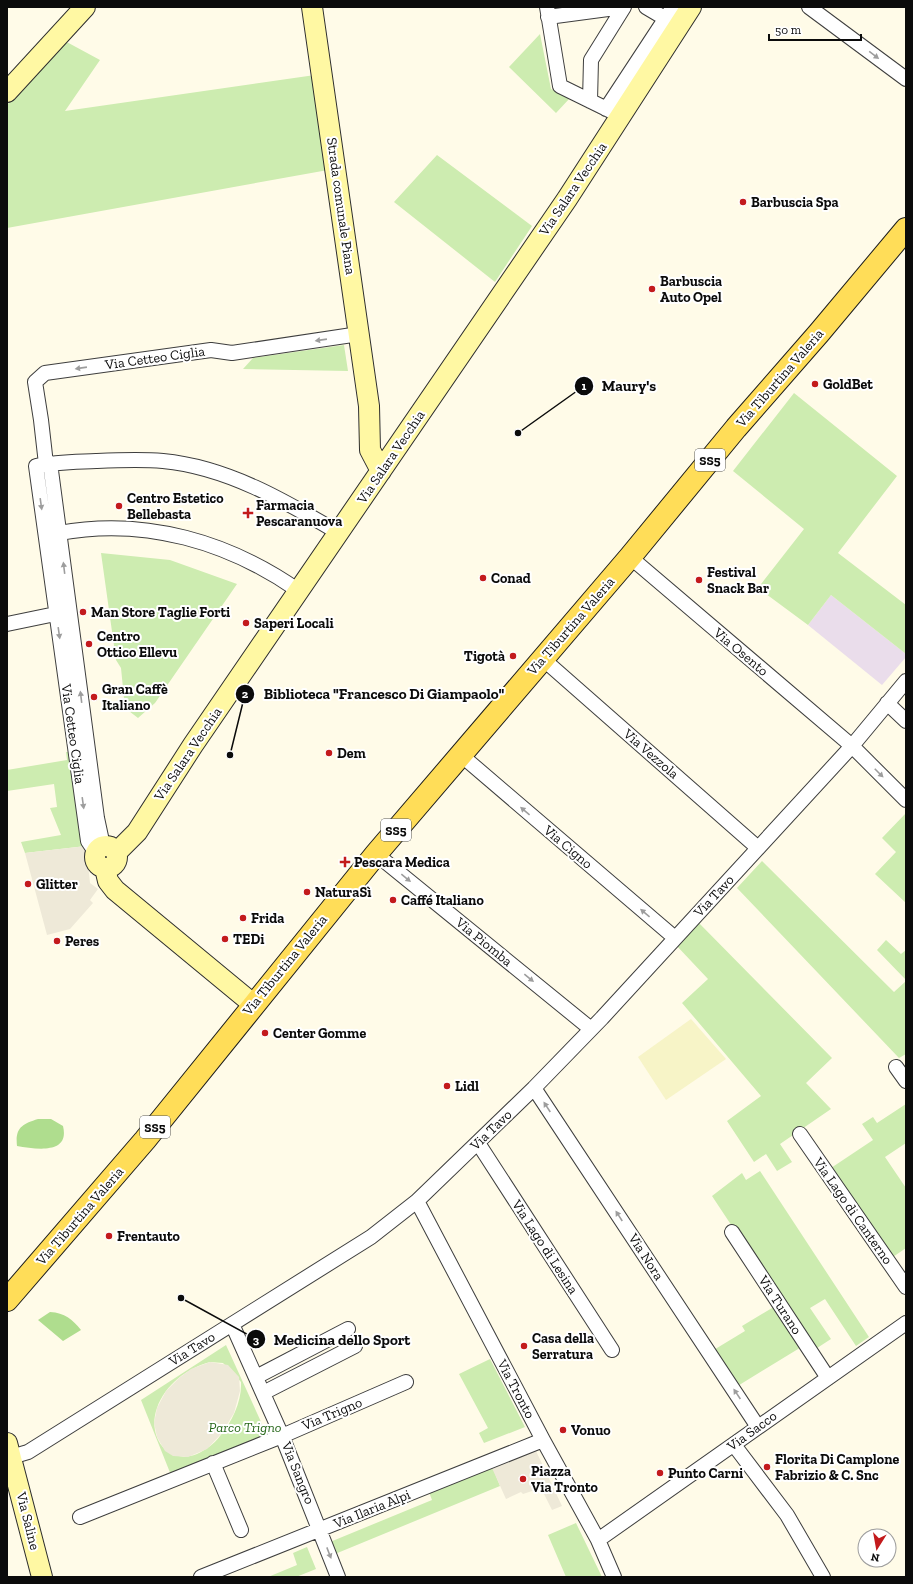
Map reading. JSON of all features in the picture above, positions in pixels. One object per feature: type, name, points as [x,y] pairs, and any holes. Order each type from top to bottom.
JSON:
[{"type":"main road","name":"Via Tiburtina Valeria","points":[[7,1300],[145,1140],[376,854],[630,557],[736,428],[820,333],[906,229]]},
{"type":"street","points":[[7,92],[85,7]]},
{"type":"street","name":"Strada comunale Piana","points":[[312,7],[369,406],[370,450],[381,471]]},
{"type":"street","points":[[613,113],[560,86],[548,12],[624,7]]},
{"type":"street","points":[[590,101],[591,60],[624,7]]},
{"type":"street","points":[[646,7],[672,17]]},
{"type":"street","name":"Via Salara Vecchia","points":[[106,854],[137,832],[166,785],[567,199],[613,113],[672,17],[691,7]]},
{"type":"street","points":[[809,7],[906,80]]},
{"type":"street","name":"Via Cetteo Ciglia","points":[[63,613],[59,533],[35,382],[45,373],[211,350],[232,353],[359,334]]},
{"type":"street","name":"Strada comunale Piana","points":[[369,406],[381,436],[395,450]]},
{"type":"street","points":[[48,463],[129,460],[184,464],[211,470],[242,481],[339,533]]},
{"type":"street","name":"Via Cetteo Ciglia","points":[[48,463],[36,466],[63,613],[97,818],[106,854]]},
{"type":"street","points":[[59,533],[83,529],[111,528],[154,532],[198,541],[239,556],[299,591]]},
{"type":"street","name":"Via Osento","points":[[630,557],[852,746],[906,800]]},
{"type":"street","points":[[7,624],[63,613]]},
{"type":"street","name":"Via Vezzola","points":[[543,659],[758,848]]},
{"type":"street","name":"Via Tavo","points":[[9,1450],[28,1452],[371,1237],[417,1201],[534,1088],[591,1029],[852,746],[906,681]]},
{"type":"street","points":[[888,703],[906,721]]},
{"type":"street","name":"Via Cigno","points":[[461,755],[675,938]]},
{"type":"street","points":[[106,854],[108,881],[116,890],[254,1004]]},
{"type":"street","name":"Via Piomba","points":[[376,854],[591,1029]]},
{"type":"street","points":[[896,1067],[906,1081]]},
{"type":"street","name":"Via Nora","points":[[534,1088],[758,1427]]},
{"type":"street","name":"Via Lago di Canterno","points":[[800,1134],[906,1287]]},
{"type":"street","name":"Via Lago di Lesina","points":[[478,1143],[612,1350]]},
{"type":"street","name":"Via Tronto","points":[[417,1201],[543,1440],[598,1540],[614,1577]]},
{"type":"street","name":"Via Turano","points":[[732,1232],[828,1378]]},
{"type":"street","name":"Via Sacco","points":[[598,1540],[906,1323]]},
{"type":"street","name":"Via Sangro","points":[[232,1324],[282,1436],[338,1577]]},
{"type":"street","points":[[256,1377],[348,1329]]},
{"type":"street","points":[[263,1393],[355,1346]]},
{"type":"street","name":"Via Trigno","points":[[80,1517],[282,1436],[406,1382]]},
{"type":"street","name":"Via Ilaria Alpi","points":[[201,1577],[543,1440]]},
{"type":"street","points":[[734,1445],[787,1515],[823,1577]]},
{"type":"street","name":"Via Saline","points":[[9,1450],[42,1577]]},
{"type":"street","points":[[213,1463],[241,1530]]},
{"type":"shaded area","points":[[831,595],[906,654],[906,657],[882,685],[808,625]]},
{"type":"shaded area","points":[[86,846],[90,883],[98,889],[90,900],[93,903],[70,929],[47,935],[25,853]]},
{"type":"shaded area","points":[[691,1019],[726,1059],[666,1100],[638,1057]]},
{"type":"shaded area","points":[[210,1362],[228,1365],[239,1377],[240,1391],[234,1413],[222,1433],[207,1449],[188,1457],[173,1456],[165,1451],[157,1437],[154,1423],[157,1408],[166,1391],[179,1378],[191,1369]]},
{"type":"shaded area","name":"Piazza Via Tronto","points":[[536,1451],[562,1506],[552,1510],[541,1488],[523,1494],[521,1492],[506,1499],[492,1468]]},
{"type":"green space","points":[[540,34],[551,89],[570,98],[556,113],[509,67]]},
{"type":"green space","points":[[63,40],[100,60],[65,111],[315,75],[328,170],[7,228],[7,105]]},
{"type":"green space","points":[[437,155],[532,226],[495,282],[394,202]]},
{"type":"green space","points":[[344,345],[348,371],[243,369],[253,358]]},
{"type":"green space","points":[[794,393],[897,476],[838,553],[906,605],[906,654],[831,595],[808,625],[758,588],[804,529],[733,471]]},
{"type":"green space","points":[[101,553],[170,560],[237,584],[155,703],[138,718],[125,708],[121,668],[116,660]]},
{"type":"green space","points":[[66,752],[72,752],[86,846],[25,853],[21,842],[61,835],[50,808],[57,807],[54,784],[7,791],[7,770],[67,760]]},
{"type":"green space","points":[[906,813],[906,903],[875,874],[896,852],[882,838]]},
{"type":"green space","points":[[762,861],[894,992],[906,981],[906,1054],[899,1058],[737,888]]},
{"type":"green space","points":[[696,920],[832,1058],[806,1083],[831,1109],[780,1144],[792,1162],[777,1171],[766,1154],[754,1162],[727,1121],[761,1096],[682,1003],[708,979],[675,944]]},
{"type":"green space","points":[[886,940],[901,954],[906,950],[906,980],[877,950]]},
{"type":"green space","points":[[906,1104],[906,1143],[885,1157],[906,1188],[906,1248],[890,1259],[828,1170],[873,1140],[862,1124],[873,1117],[877,1123]]},
{"type":"green space","points":[[38,1119],[51,1119],[63,1126],[64,1135],[61,1142],[57,1146],[42,1149],[17,1146],[17,1135],[21,1128],[24,1125]]},
{"type":"green space","points":[[760,1171],[869,1337],[856,1346],[825,1299],[810,1308],[831,1339],[814,1350],[712,1196],[742,1173],[746,1180]]},
{"type":"green space","points":[[777,1305],[803,1346],[736,1387],[712,1351],[745,1331],[742,1326]]},
{"type":"green space","points":[[50,1312],[68,1317],[81,1330],[63,1341],[38,1320]]},
{"type":"green space","name":"Parco Trigno","points":[[226,1345],[267,1435],[171,1475],[141,1400]],"holes":[[[210,1362],[223,1363],[241,1382],[240,1396],[232,1418],[215,1442],[197,1454],[186,1457],[176,1456],[168,1452],[157,1438],[155,1428],[157,1408],[165,1392],[171,1385],[193,1368]]]},
{"type":"green space","points":[[490,1359],[525,1427],[484,1443],[479,1433],[488,1428],[459,1374]]},
{"type":"green space","points":[[492,1466],[500,1486],[335,1554],[330,1542],[432,1500],[429,1492]]},
{"type":"green space","points":[[576,1523],[602,1577],[566,1577],[548,1535]]},
{"type":"green space","points":[[307,1547],[316,1569],[296,1577],[268,1577],[297,1565],[293,1553]]},
{"type":"place","name":"Barbuscia Spa","points":[[743,202]]},
{"type":"place","name":"Barbuscia Auto Opel","points":[[652,289]]},
{"type":"place","name":"GoldBet","points":[[815,384]]},
{"type":"place","name":"Maury's","points":[[518,433]]},
{"type":"place","name":"Centro Estetico Bellebasta","points":[[119,506]]},
{"type":"place","name":"Farmacia Pescaranuova","points":[[248,513]]},
{"type":"place","name":"Conad","points":[[483,578]]},
{"type":"place","name":"Festival Snack Bar","points":[[699,580]]},
{"type":"place","name":"Man Store Taglie Forti","points":[[83,612]]},
{"type":"place","name":"Saperi Locali","points":[[246,623]]},
{"type":"place","name":"Centro Ottico Ellevu","points":[[89,644]]},
{"type":"place","name":"Tigotà","points":[[513,656]]},
{"type":"place","name":"Gran Caffè Italiano","points":[[94,697]]},
{"type":"place","name":"Dem","points":[[329,753]]},
{"type":"place","name":"Biblioteca \"Francesco Di Giampaolo\"","points":[[230,755]]},
{"type":"place","name":"Pescara Medica","points":[[345,862]]},
{"type":"place","name":"Glitter","points":[[28,884]]},
{"type":"place","name":"NaturaSì","points":[[307,892]]},
{"type":"place","name":"Caffé Italiano","points":[[393,900]]},
{"type":"place","name":"Frida","points":[[243,918]]},
{"type":"place","name":"TEDi","points":[[225,939]]},
{"type":"place","name":"Peres","points":[[57,941]]},
{"type":"place","name":"Center Gomme","points":[[265,1033]]},
{"type":"place","name":"Lidl","points":[[447,1086]]},
{"type":"place","name":"Frentauto","points":[[109,1236]]},
{"type":"place","name":"Medicina dello Sport","points":[[181,1298]]},
{"type":"place","name":"Casa della Serratura","points":[[524,1346]]},
{"type":"place","name":"Vonuo","points":[[563,1430]]},
{"type":"place","name":"Florita Di Camplone Fabrizio & C. Snc","points":[[767,1467]]},
{"type":"place","name":"Punto Carni","points":[[660,1473]]},
{"type":"place","name":"Piazza Via Tronto","points":[[523,1479]]}]
